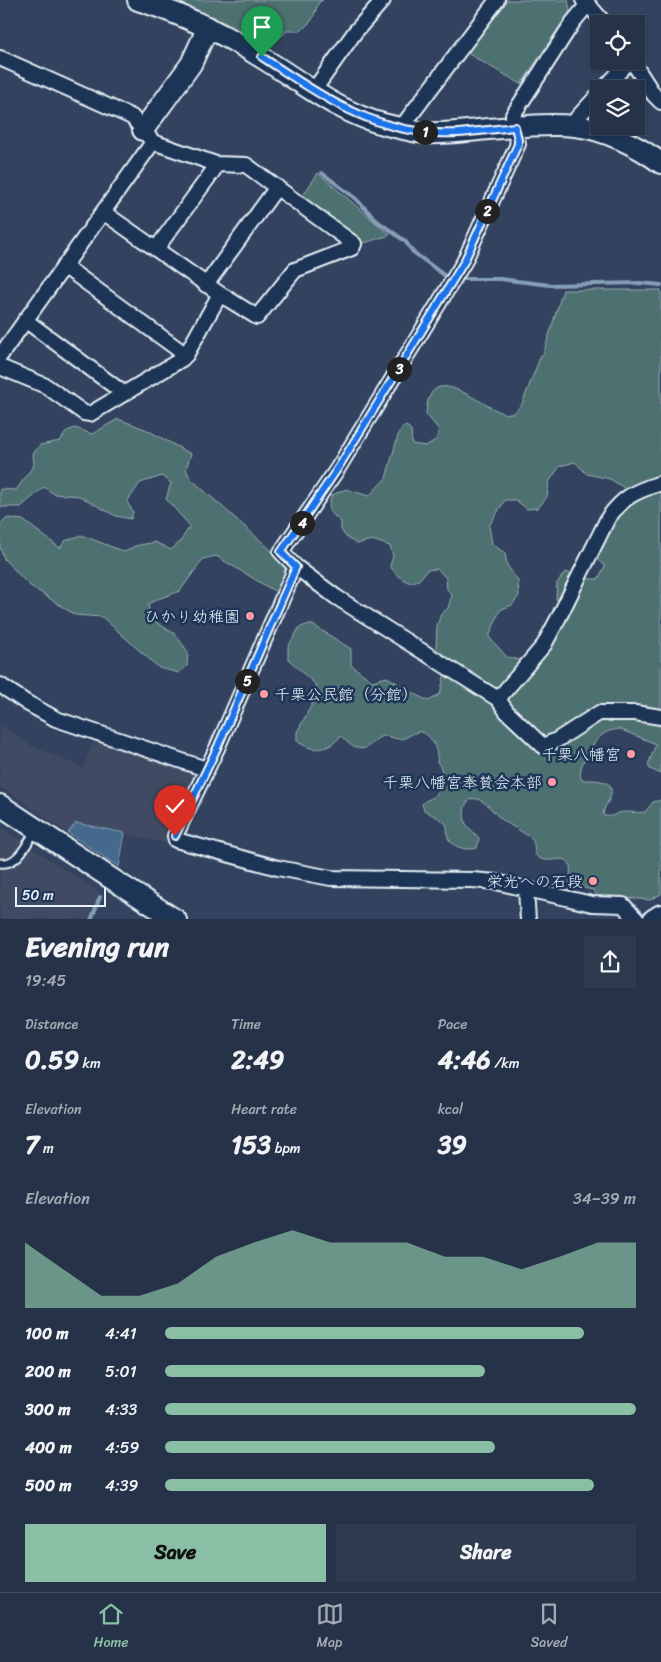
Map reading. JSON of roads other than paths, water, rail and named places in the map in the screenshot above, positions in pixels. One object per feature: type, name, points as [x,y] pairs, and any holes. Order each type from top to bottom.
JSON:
[{"type":"street","points":[[138,0],[184,16],[208,27],[364,118],[424,132],[461,132],[538,125],[577,126],[621,140],[661,163]]},
{"type":"street","points":[[314,90],[355,32],[383,0]]},
{"type":"street","points":[[401,128],[497,0]]},
{"type":"street","points":[[597,15],[585,2],[513,115],[518,144],[464,262],[338,468],[281,552],[296,567],[336,596],[498,699],[507,712],[543,746],[557,740],[599,713],[635,713],[661,717]]},
{"type":"street","points":[[0,356],[103,212],[191,64],[208,27]]},
{"type":"street","points":[[0,58],[132,117],[148,136],[216,164],[246,165],[354,244],[352,248],[295,270],[257,317],[206,285],[103,212]]},
{"type":"street","points":[[612,80],[622,70]]},
{"type":"street","points":[[636,70],[661,102]]},
{"type":"street","points":[[577,126],[577,118],[590,104]]},
{"type":"street","points":[[156,249],[213,171],[216,164]]},
{"type":"street","points":[[206,285],[277,187]]},
{"type":"street","points":[[64,266],[186,355]]},
{"type":"street","points":[[0,366],[46,386],[84,413],[90,414],[182,359],[220,294]]},
{"type":"street","points":[[25,320],[123,394]]},
{"type":"street","points":[[498,699],[544,645],[613,511],[628,496],[661,483]]},
{"type":"street","points":[[296,567],[222,737],[175,836],[176,840],[278,868],[331,878],[496,882],[592,904],[622,905],[636,919]]},
{"type":"street","points":[[0,685],[27,703],[56,718],[206,769]]},
{"type":"street","points":[[0,805],[174,919]]},
{"type":"street","points":[[526,890],[528,919]]},
{"type":"lane","points":[[0,862],[12,862],[19,856],[36,829]]},
{"type":"waterway","points":[[322,173],[355,198],[377,221],[405,241],[413,252],[448,278]]},
{"type":"waterway","points":[[463,279],[500,279],[550,285],[640,283],[661,285]]},
{"type":"waterway","points":[[91,919],[100,897]]},
{"type":"place","name":"ひかり幼稚園","points":[[250,616]]},
{"type":"place","name":"千栗公民館（分館）","points":[[264,694]]},
{"type":"place","name":"千栗八幡宮","points":[[631,754]]},
{"type":"place","name":"千栗八幡宮奉賛会本部","points":[[552,782]]},
{"type":"place","name":"栄光への石段","points":[[593,881]]}]
